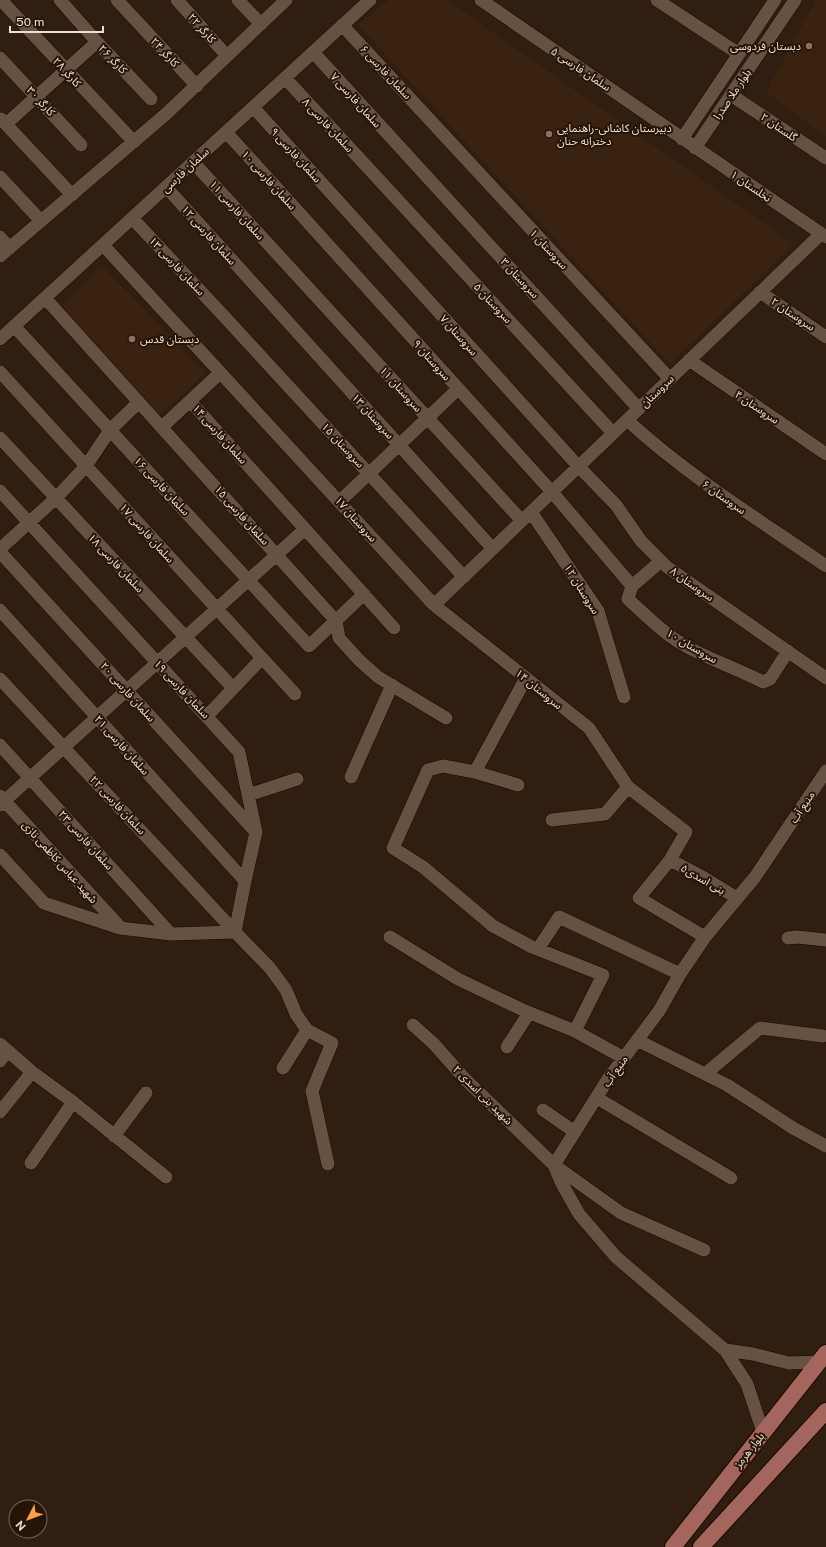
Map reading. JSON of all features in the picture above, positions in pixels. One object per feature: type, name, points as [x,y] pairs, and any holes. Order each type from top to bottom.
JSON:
[{"type":"main road","name":"بلوار هرمز","points":[[673,1547],[822,1357]]},
{"type":"main road","points":[[701,1547],[826,1411]]},
{"type":"street","name":"کارگر ۲۸","points":[[1,0],[134,142]]},
{"type":"street","name":"کارگر ۲۶","points":[[60,0],[97,42],[152,98]]},
{"type":"street","name":"کارگر ۲۴","points":[[117,0],[197,86]]},
{"type":"street","name":"کارگر ۲۲","points":[[177,0],[228,56]]},
{"type":"street","points":[[238,0],[261,24]]},
{"type":"street","points":[[0,237],[5,252],[197,86],[286,0]]},
{"type":"street","name":"سلمان فارسی","points":[[0,339],[370,0]]},
{"type":"street","name":"سلمان فارسی ۵","points":[[480,0],[682,139]]},
{"type":"street","points":[[657,0],[739,54]]},
{"type":"street","name":"بلوار ملا صدرا","points":[[682,139],[775,0]]},
{"type":"street","name":"بلوار ملا صدرا","points":[[695,148],[795,0]]},
{"type":"street","name":"سلمان فارسی ۶","points":[[342,25],[429,118]]},
{"type":"street","points":[[72,195],[3,121],[36,97],[97,42]]},
{"type":"street","name":"سلمان فارسی ۷","points":[[313,52],[400,147]]},
{"type":"street","name":"کارگر ۳۰","points":[[0,58],[81,145]]},
{"type":"street","name":"سلمان فارسی ۸","points":[[285,78],[372,172]]},
{"type":"street","name":"گلستان ۲","points":[[731,95],[826,158]]},
{"type":"street","name":"سلمان فارسی ۹","points":[[253,108],[340,202]]},
{"type":"street","name":"سروستان ۱","points":[[429,118],[670,379]]},
{"type":"street","name":"سلمان فارسی ۱۰","points":[[226,132],[312,228]]},
{"type":"street","name":"نخلستان ۱","points":[[682,139],[823,236]]},
{"type":"street","name":"سروستان ۳","points":[[400,147],[639,409]]},
{"type":"street","name":"سلمان فارسی ۱۱","points":[[193,162],[280,258]]},
{"type":"street","name":"سروستان ۵","points":[[372,172],[613,433]]},
{"type":"street","points":[[0,177],[41,221]]},
{"type":"street","name":"سلمان فارسی ۱۲","points":[[166,187],[253,283]]},
{"type":"street","name":"سروستان ۷","points":[[340,202],[579,467]]},
{"type":"street","name":"سلمان فارسی ۱۳","points":[[132,218],[221,313]]},
{"type":"street","name":"سروستان ۹","points":[[312,228],[552,492]]},
{"type":"street","name":"سروستان","points":[[493,548],[522,522],[760,292],[823,236]]},
{"type":"street","points":[[103,245],[220,373]]},
{"type":"street","name":"سروستان ۱۱","points":[[280,258],[522,522]]},
{"type":"street","name":"سروستان ۱۳","points":[[253,283],[493,548]]},
{"type":"street","name":"سروستان ۲","points":[[760,292],[826,337]]},
{"type":"street","name":"سلمان فارسی ۱۵","points":[[45,298],[278,554],[336,621],[339,638],[359,660],[378,677],[446,718]]},
{"type":"street","name":"سروستان ۱۵","points":[[221,313],[464,577]]},
{"type":"street","name":"سلمان فارسی ۱۶","points":[[14,326],[309,646],[336,621]]},
{"type":"street","name":"سروستان ۴","points":[[689,360],[826,454]]},
{"type":"street","name":"سلمان فارسی ۱۷","points":[[0,372],[295,694]]},
{"type":"street","name":"سلمان فارسی ۱۴","points":[[220,373],[190,401],[394,628]]},
{"type":"street","name":"سروستان ۱۷","points":[[220,373],[340,501],[434,606]]},
{"type":"street","points":[[340,501],[458,389]]},
{"type":"street","points":[[162,427],[190,401]]},
{"type":"street","points":[[0,549],[56,498],[86,466],[110,430],[139,402]]},
{"type":"street","name":"سروستان ۶","points":[[627,420],[654,445],[714,491],[826,566]]},
{"type":"street","name":"سلمان فارسی ۱۸","points":[[0,438],[233,688]]},
{"type":"street","name":"سروستان ۸","points":[[579,467],[616,505],[641,541],[667,567],[825,677]]},
{"type":"street","name":"سلمان فارسی ۱۹","points":[[0,491],[239,752],[256,832],[235,932]]},
{"type":"street","points":[[552,492],[632,586],[661,561]]},
{"type":"street","name":"سروستان ۱۲","points":[[531,512],[598,611],[624,697]]},
{"type":"street","points":[[1,800],[29,778],[305,529]]},
{"type":"street","points":[[434,606],[493,548]]},
{"type":"street","name":"سلمان فارسی ۲۰","points":[[0,552],[256,832]]},
{"type":"street","name":"سروستان ۱۰","points":[[632,586],[628,599],[670,636],[713,660],[741,671],[763,682],[770,679],[788,651]]},
{"type":"street","points":[[336,621],[364,594]]},
{"type":"street","name":"سروستان ۱۴","points":[[434,606],[589,728],[628,787],[686,832],[670,860]]},
{"type":"street","name":"سلمان فارسی ۲۱","points":[[0,610],[245,881]]},
{"type":"street","points":[[207,716],[262,658]]},
{"type":"street","points":[[475,772],[526,678]]},
{"type":"street","name":"سلمان فارسی ۲۲","points":[[0,679],[235,932]]},
{"type":"street","points":[[351,777],[392,685]]},
{"type":"street","name":"سلمان فارسی ۲۳","points":[[0,745],[171,934]]},
{"type":"street","points":[[518,785],[475,772],[443,766],[428,770],[393,848],[423,867],[493,926],[538,949],[603,975],[575,1031]]},
{"type":"street","name":"منبع آب","points":[[554,1164],[596,1098],[659,1011],[680,974],[705,937],[755,878],[826,771]]},
{"type":"street","points":[[248,794],[298,778]]},
{"type":"street","points":[[552,820],[605,814],[628,787]]},
{"type":"street","name":"شهید عباس کاظمی نازی","points":[[1,800],[120,928]]},
{"type":"street","points":[[0,855],[44,903],[120,928],[171,934],[235,932],[270,968],[286,990],[296,1014],[307,1030],[332,1043],[312,1091],[328,1164]]},
{"type":"street","points":[[670,860],[640,898],[705,937]]},
{"type":"street","name":"بنی اسدی۵","points":[[670,860],[737,898]]},
{"type":"street","points":[[538,949],[560,917],[680,974]]},
{"type":"street","points":[[390,937],[458,979],[529,1012],[575,1031],[624,1058]]},
{"type":"street","points":[[788,938],[826,940]]},
{"type":"street","points":[[507,1048],[529,1012]]},
{"type":"street","name":"شهید بنی اسدی ۲","points":[[413,1025],[434,1044],[465,1079],[554,1164],[621,1213],[704,1250]]},
{"type":"street","points":[[705,1074],[760,1028],[823,1036]]},
{"type":"street","points":[[283,1068],[307,1030]]},
{"type":"street","points":[[638,1040],[727,1085],[793,1128],[826,1146]]},
{"type":"street","points":[[2,1052],[73,1102],[166,1177]]},
{"type":"street","points":[[0,1112],[32,1072]]},
{"type":"street","points":[[114,1136],[146,1093]]},
{"type":"street","points":[[596,1098],[731,1178]]},
{"type":"street","points":[[31,1163],[73,1102]]},
{"type":"street","points":[[543,1110],[575,1132]]},
{"type":"street","points":[[554,1164],[562,1184],[579,1214],[616,1257],[725,1350],[747,1384],[763,1432]]},
{"type":"street","points":[[725,1350],[753,1354],[789,1363],[822,1357]]},
{"type":"shaded area","name":"دبیرستان کاشانی-راهنمایی دخترانه حنان","points":[[388,0],[447,0],[794,244],[670,364],[358,25]]},
{"type":"shaded area","name":"دبستان فردوسی","points":[[816,0],[826,0],[826,137],[766,92]]},
{"type":"shaded area","name":"دبستان قدس","points":[[101,265],[206,373],[159,415],[62,306]]},
{"type":"place","name":"دبستان فردوسی","points":[[809,46]]},
{"type":"place","name":"دبیرستان کاشانی-راهنمایی دخترانه حنان","points":[[549,134]]},
{"type":"place","name":"دبستان قدس","points":[[132,339]]}]
